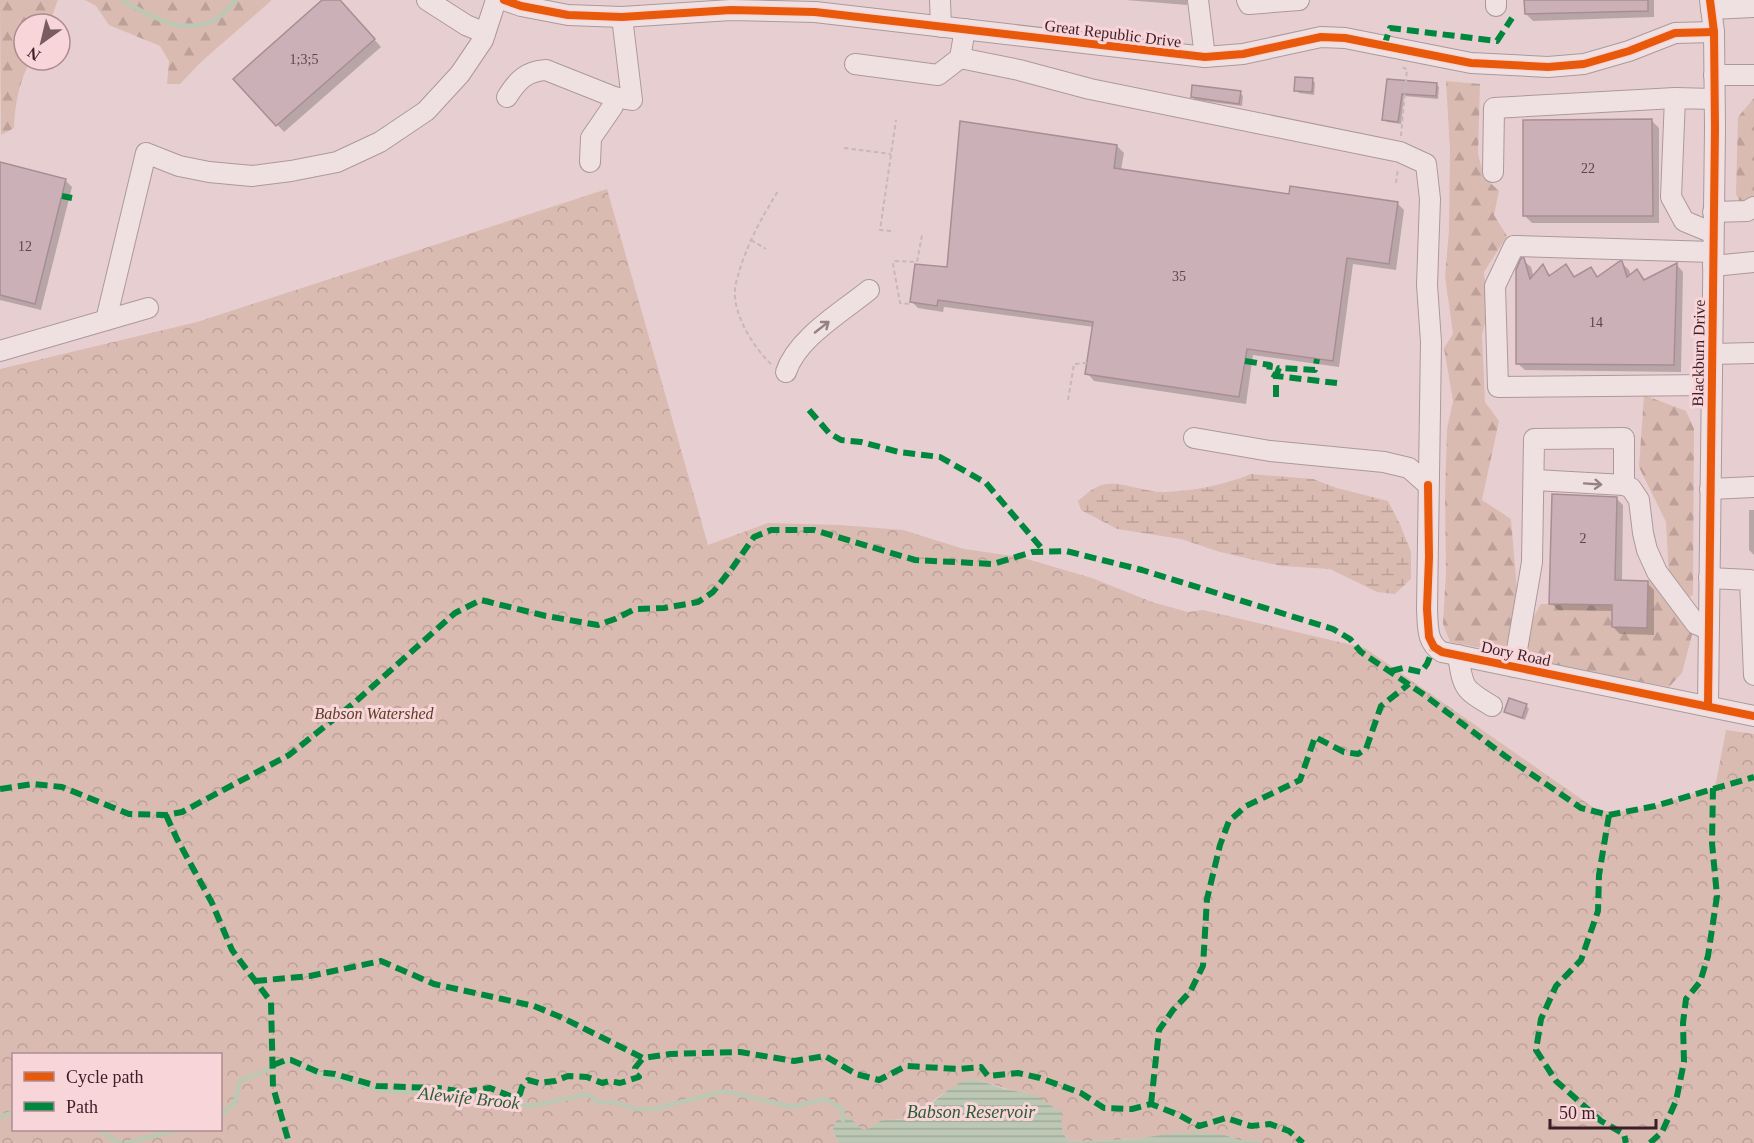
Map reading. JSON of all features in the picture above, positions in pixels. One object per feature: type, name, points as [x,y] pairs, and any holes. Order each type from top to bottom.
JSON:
[{"type":"street","points":[[428,0],[466,25],[484,33]]},
{"type":"street","points":[[106,320],[146,153],[179,166],[208,172],[252,176],[337,162],[381,142],[426,111],[460,74],[483,40],[496,0]]},
{"type":"street","name":"Great Republic Drive","points":[[504,0],[568,15],[622,17],[731,10],[815,12],[1205,57],[1243,54],[1321,37],[1345,38],[1472,63],[1548,67],[1584,64],[1629,51],[1675,33],[1714,32]]},
{"type":"street","points":[[940,0],[941,27]]},
{"type":"street","points":[[1198,0],[1205,57]]},
{"type":"street","points":[[1247,0],[1249,4],[1299,0]]},
{"type":"street","points":[[1711,5],[1754,7]]},
{"type":"street","name":"Blackburn Drive","points":[[1708,706],[1714,99],[1714,32],[1711,5]]},
{"type":"street","points":[[507,97],[525,75],[537,70],[546,70],[614,97],[632,100],[622,17]]},
{"type":"street","points":[[855,64],[939,75],[960,58],[965,29]]},
{"type":"street","points":[[960,58],[1019,70],[1090,89],[1400,152]]},
{"type":"street","points":[[1714,75],[1754,75]]},
{"type":"street","points":[[590,162],[591,138],[613,106],[614,97]]},
{"type":"street","points":[[1675,98],[1671,197],[1684,221],[1713,250]]},
{"type":"street","points":[[1494,172],[1494,108],[1675,98],[1714,99]]},
{"type":"street","name":"Dory Road","points":[[1400,152],[1426,164],[1430,199],[1427,285],[1431,342],[1431,429],[1428,485],[1430,557],[1427,609],[1429,637],[1434,647],[1442,652],[1754,716]]},
{"type":"street","points":[[1713,212],[1747,211],[1754,207]]},
{"type":"street","points":[[1711,385],[1498,387],[1495,286],[1514,246],[1713,250],[1754,262]]},
{"type":"street","points":[[786,372],[790,361],[806,340],[870,290]]},
{"type":"street","points":[[0,351],[148,308]]},
{"type":"street","points":[[1711,354],[1754,353]]},
{"type":"street","points":[[1194,438],[1270,452],[1384,462],[1409,468],[1428,485]]},
{"type":"street","points":[[1514,667],[1532,562],[1534,439],[1624,438],[1624,485]]},
{"type":"street","points":[[1535,480],[1624,485],[1631,488],[1639,500],[1647,550],[1657,572],[1696,624],[1708,628]]},
{"type":"street","points":[[1710,489],[1754,487]]},
{"type":"street","points":[[1709,578],[1752,580],[1754,675]]},
{"type":"street","points":[[1458,655],[1462,682],[1469,693],[1492,706]]},
{"type":"path","points":[[1396,183],[1407,69],[1399,67]]},
{"type":"path","points":[[891,231],[880,230],[896,120]]},
{"type":"path","points":[[844,148],[891,154]]},
{"type":"path","points":[[778,191],[758,224],[734,288],[745,329],[757,349],[772,365],[786,372]]},
{"type":"path","points":[[909,304],[900,303],[893,264],[894,261],[917,262],[922,235]]},
{"type":"path","points":[[751,240],[766,249]]},
{"type":"path","points":[[1068,400],[1074,363],[1087,363]]},
{"type":"green space","points":[[0,0],[58,0],[54,12],[12,12],[12,72],[25,72],[18,93],[14,128],[1,135]]},
{"type":"green space","points":[[85,0],[272,0],[201,62],[180,84],[167,84],[169,61],[160,46],[109,25],[96,6]]},
{"type":"green space","points":[[1446,81],[1480,84],[1478,154],[1484,177],[1499,191],[1494,215],[1507,236],[1484,272],[1488,311],[1482,335],[1485,402],[1499,421],[1482,500],[1511,519],[1519,614],[1503,652],[1450,642],[1443,624],[1446,571],[1447,429],[1453,401],[1444,348],[1453,334],[1445,276],[1449,230],[1450,150]]},
{"type":"green space","points":[[1754,98],[1754,197],[1741,204],[1736,194],[1738,117]]},
{"type":"green space","name":"Babson Watershed","points":[[607,189],[708,545],[768,523],[903,530],[964,549],[1020,557],[1092,578],[1152,602],[1188,612],[1203,610],[1365,648],[1597,810],[1625,811],[1672,801],[1715,787],[1726,730],[1754,734],[1754,1143],[1263,1143],[1254,1140],[1239,1140],[1225,1135],[1184,1133],[1136,1139],[1071,1142],[1063,1132],[1061,1118],[1014,1091],[975,1079],[967,1079],[909,1119],[886,1120],[869,1129],[856,1126],[834,1135],[839,1143],[0,1143],[0,369],[197,322]]},
{"type":"green space","points":[[1644,395],[1686,411],[1694,429],[1693,595],[1687,599],[1669,577],[1666,522],[1639,467]]},
{"type":"green space","points":[[1251,474],[1313,479],[1337,488],[1388,501],[1411,552],[1411,579],[1395,594],[1377,592],[1330,569],[1281,566],[1220,552],[1181,539],[1117,529],[1081,510],[1078,501],[1104,484],[1121,484],[1165,492],[1209,487]]},
{"type":"green space","points":[[1651,578],[1693,631],[1682,673],[1669,687],[1529,660],[1527,644],[1529,630],[1541,604],[1612,605],[1612,627],[1647,628],[1648,581]]},
{"type":"water","name":"Babson Reservoir","points":[[967,1079],[975,1079],[1037,1096],[1062,1113],[1063,1132],[1071,1142],[1136,1139],[1201,1132],[1263,1143],[839,1143],[835,1137],[833,1127],[839,1119],[848,1117],[865,1129],[883,1120],[907,1119],[921,1112]]},
{"type":"building","points":[[322,0],[340,0],[375,39],[276,126],[233,79]]},
{"type":"building","points":[[1524,0],[1648,0],[1648,11],[1525,14]]},
{"type":"building","points":[[1295,77],[1313,78],[1312,92],[1294,91]]},
{"type":"building","points":[[1387,79],[1437,83],[1436,96],[1402,94],[1398,122],[1382,120]]},
{"type":"building","points":[[1192,85],[1241,91],[1239,104],[1191,97]]},
{"type":"building","points":[[1652,119],[1653,216],[1523,216],[1523,120]]},
{"type":"building","points":[[960,121],[1117,145],[1114,168],[1289,194],[1290,186],[1398,202],[1389,264],[1347,258],[1333,361],[1247,349],[1239,397],[1085,374],[1093,322],[938,300],[937,306],[910,302],[915,264],[947,267]]},
{"type":"building","points":[[0,162],[66,179],[35,304],[0,295]]},
{"type":"building","points":[[1521,258],[1524,258],[1530,279],[1543,264],[1549,276],[1566,264],[1574,277],[1591,267],[1597,277],[1622,261],[1627,277],[1637,269],[1644,280],[1677,263],[1674,365],[1516,364],[1516,270]]},
{"type":"building","points":[[1552,494],[1617,497],[1615,580],[1648,581],[1647,628],[1612,627],[1612,605],[1549,604]]},
{"type":"building","points":[[1509,698],[1527,704],[1522,718],[1504,712]]},
{"type":"waterway","points":[[122,0],[165,22],[187,26],[211,22],[221,16],[236,0]]},
{"type":"waterway","name":"Alewife Brook","points":[[222,1114],[235,1102],[240,1081],[290,1061],[311,1072],[385,1091],[452,1093],[512,1105],[536,1105],[588,1094],[598,1102],[619,1103],[634,1109],[653,1109],[725,1091],[791,1107],[825,1099],[842,1109],[843,1120]]},
{"type":"waterway","name":"Alewife Brook","points":[[0,1117],[12,1113]]},
{"type":"waterway","name":"Alewife Brook","points":[[100,1131],[120,1143]]},
{"type":"waterway","name":"Alewife Brook","points":[[126,1143],[174,1131]]},
{"type":"marked path","points":[[1384,46],[1390,28],[1497,41],[1512,18]]},
{"type":"marked path","points":[[62,196],[72,198]]},
{"type":"marked path","points":[[1276,397],[1276,376],[1279,368],[1315,370],[1317,359]]},
{"type":"marked path","points":[[1245,361],[1270,365],[1269,372],[1276,376],[1337,383]]},
{"type":"marked path","points":[[809,410],[829,433],[841,440],[861,442],[899,452],[940,457],[986,483],[1044,551]]},
{"type":"marked path","points":[[0,789],[33,784],[62,787],[129,814],[166,815],[182,812],[289,755],[354,703],[455,613],[481,600],[546,616],[598,625],[635,609],[664,608],[698,602],[713,592],[754,537],[771,530],[814,530],[915,560],[993,564],[1032,552],[1066,551],[1142,570],[1333,629],[1350,639],[1361,652],[1423,694],[1505,756],[1581,808],[1609,815],[1655,806],[1754,777]]},
{"type":"marked path","points":[[1391,671],[1403,668],[1421,672],[1434,647]]},
{"type":"marked path","points":[[1151,1104],[1159,1030],[1190,992],[1203,966],[1207,899],[1220,845],[1229,821],[1246,806],[1300,780],[1315,737],[1344,752],[1358,754],[1366,749],[1381,706],[1409,684]]},
{"type":"marked path","points":[[1650,1143],[1662,1132],[1676,1101],[1684,1062],[1683,1023],[1686,999],[1700,982],[1708,956],[1717,896],[1712,843],[1713,788]]},
{"type":"marked path","points":[[166,815],[212,903],[232,950],[271,1002],[273,1087],[289,1143]]},
{"type":"marked path","points":[[1609,815],[1599,875],[1598,911],[1581,960],[1556,986],[1541,1019],[1536,1050],[1556,1081],[1601,1121],[1624,1134],[1626,1143]]},
{"type":"marked path","points":[[255,981],[310,976],[381,961],[434,984],[534,1006],[643,1058],[670,1054],[740,1052],[794,1061],[825,1056],[856,1074],[879,1080],[906,1066],[958,1069],[981,1067],[988,1076],[1018,1073],[1040,1078],[1081,1093],[1104,1108],[1132,1109],[1151,1104],[1199,1126],[1226,1118],[1251,1126],[1270,1124],[1289,1131],[1303,1143]]},
{"type":"marked path","points":[[273,1065],[291,1060],[318,1072],[335,1074],[377,1086],[438,1088],[464,1092],[490,1088],[510,1096],[520,1094],[528,1080],[539,1083],[555,1081],[568,1076],[587,1077],[602,1083],[609,1081],[620,1083],[639,1077],[635,1073],[635,1068],[643,1058]]},
{"type":"cycle path","points":[[504,0],[521,6],[568,15],[622,17],[731,10],[815,12],[1205,57],[1243,54],[1321,37],[1345,38],[1471,63],[1548,67],[1584,64],[1629,51],[1675,33],[1714,32]]},
{"type":"cycle path","points":[[1708,706],[1715,128],[1714,32],[1710,0]]},
{"type":"cycle path","points":[[1428,485],[1427,609],[1429,637],[1434,647],[1442,652],[1754,716]]}]
